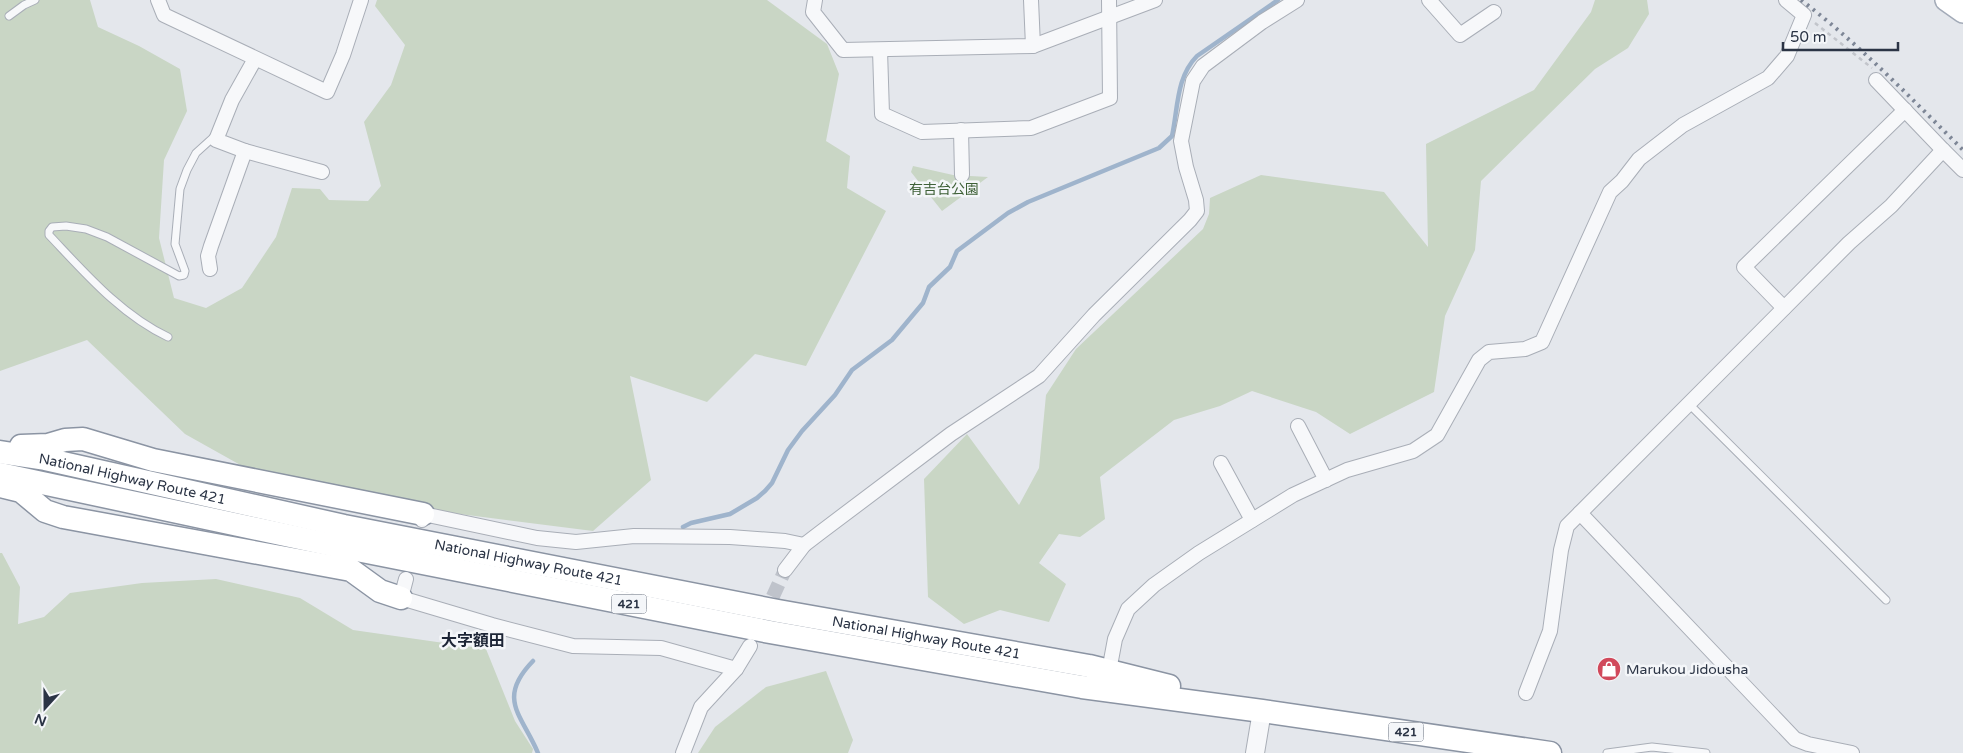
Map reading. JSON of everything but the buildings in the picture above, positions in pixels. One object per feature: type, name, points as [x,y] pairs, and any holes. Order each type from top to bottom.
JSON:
[{"type":"highway","points":[[165,508],[140,495],[55,476],[46,452],[65,440],[82,439],[153,460],[422,519]]},
{"type":"highway","name":"National Highway Route 421","points":[[0,450],[46,452],[344,526],[778,611],[1109,671],[1262,711]]},
{"type":"highway","name":"National Highway Route 421","points":[[0,474],[337,546],[770,632],[1082,687],[1550,753]]},
{"type":"highway","points":[[0,486],[21,491],[45,511],[63,517],[351,570],[380,591],[403,588]]},
{"type":"main road","points":[[1946,0],[1963,12]]},
{"type":"street","points":[[158,0],[164,15],[327,92],[343,55],[361,0]]},
{"type":"street","points":[[815,0],[813,12],[843,50],[1033,46],[1156,0]]},
{"type":"street","points":[[1031,0],[1033,46]]},
{"type":"street","points":[[880,50],[882,114],[922,132],[1031,128],[1110,98],[1109,0]]},
{"type":"street","points":[[785,570],[804,545],[951,434],[1039,376],[1094,315],[1190,220],[1197,211],[1196,200],[1186,167],[1181,141],[1193,81],[1203,66],[1262,22],[1297,0]]},
{"type":"street","points":[[1429,0],[1460,35],[1494,12]]},
{"type":"street","points":[[1109,671],[1115,639],[1128,609],[1154,585],[1192,558],[1293,495],[1347,470],[1414,452],[1437,435],[1479,360],[1488,352],[1525,349],[1542,342],[1610,192],[1622,181],[1639,159],[1683,125],[1768,78],[1788,56],[1804,15],[1786,0]]},
{"type":"street","points":[[255,59],[232,100],[216,140],[245,151],[322,172]]},
{"type":"street","points":[[1876,80],[1963,170]]},
{"type":"street","points":[[1784,308],[1744,267],[1905,110]]},
{"type":"street","points":[[961,130],[962,175]]},
{"type":"street","points":[[1526,693],[1550,631],[1561,550],[1567,526],[1849,243],[1891,206],[1943,150]]},
{"type":"street","points":[[210,269],[208,256],[245,151]]},
{"type":"street","points":[[1298,426],[1326,480]]},
{"type":"street","points":[[1221,462],[1252,520]]},
{"type":"street","points":[[1580,513],[1796,739],[1808,744],[1852,753]]},
{"type":"street","points":[[422,519],[537,538],[576,542],[634,536],[692,536],[785,540],[804,545]]},
{"type":"street","points":[[403,588],[492,625],[573,646],[661,648],[736,669]]},
{"type":"street","points":[[683,753],[702,707],[736,669],[750,646]]},
{"type":"street","points":[[1255,753],[1262,711]]},
{"type":"lane","points":[[9,16],[24,5],[36,0]]},
{"type":"lane","points":[[168,337],[148,328],[125,311],[49,235],[49,231],[52,227],[86,229],[107,237],[180,276],[184,275],[185,271],[175,244],[180,189],[196,153],[219,132]]},
{"type":"lane","points":[[1688,404],[1886,600]]},
{"type":"lane","points":[[1606,753],[1652,747],[1706,753]]},
{"type":"path","points":[[1804,15],[1872,68],[1876,80]]},
{"type":"green space","points":[[0,0],[90,0],[98,27],[139,46],[180,69],[187,111],[164,160],[159,238],[174,298],[206,308],[242,288],[276,237],[292,188],[320,189],[329,200],[368,201],[381,186],[364,122],[391,85],[405,45],[375,6],[377,0],[767,0],[827,44],[839,74],[826,141],[850,156],[847,188],[886,211],[806,366],[755,354],[707,402],[630,376],[651,480],[593,531],[421,509],[262,477],[185,434],[87,340],[0,371]]},
{"type":"green space","points":[[1595,0],[1647,0],[1649,14],[1628,48],[1595,69],[1481,181],[1475,250],[1445,316],[1434,392],[1350,434],[1316,412],[1252,391],[1220,406],[1174,420],[1100,477],[1105,519],[1080,537],[1059,534],[1039,563],[1066,584],[1049,622],[1000,610],[964,624],[928,597],[924,479],[967,434],[1019,505],[1039,468],[1046,395],[1076,349],[1203,229],[1209,214],[1210,198],[1261,175],[1384,192],[1428,247],[1426,144],[1534,90],[1591,12]]},
{"type":"green space","name":"有吉台公園","points":[[913,166],[953,175],[988,177],[942,211],[911,172]]},
{"type":"green space","points":[[0,553],[2,553],[20,587],[18,624],[44,617],[70,593],[142,583],[216,579],[300,598],[353,630],[486,649],[515,721],[533,749],[532,753],[0,753]]},
{"type":"green space","points":[[826,671],[853,740],[848,753],[698,753],[715,727],[766,687]]},
{"type":"waterway","points":[[683,527],[691,523],[730,514],[765,491],[772,483],[788,450],[802,431],[835,395],[852,370],[892,340],[923,303],[929,287],[950,267],[957,251],[1008,213],[1028,202],[1159,148],[1172,136],[1181,83],[1190,64],[1197,56],[1278,0]]},
{"type":"waterway","points":[[533,661],[522,674],[516,686],[514,697],[520,717],[538,753]]},
{"type":"tunnel","points":[[764,616],[785,570]]},
{"type":"railway","points":[[1801,0],[1844,35],[1963,150]]},
{"type":"place","name":"Marukou Jidousha","points":[[1609,669]]},
{"type":"district","name":"大字額田","points":[[473,640]]}]
